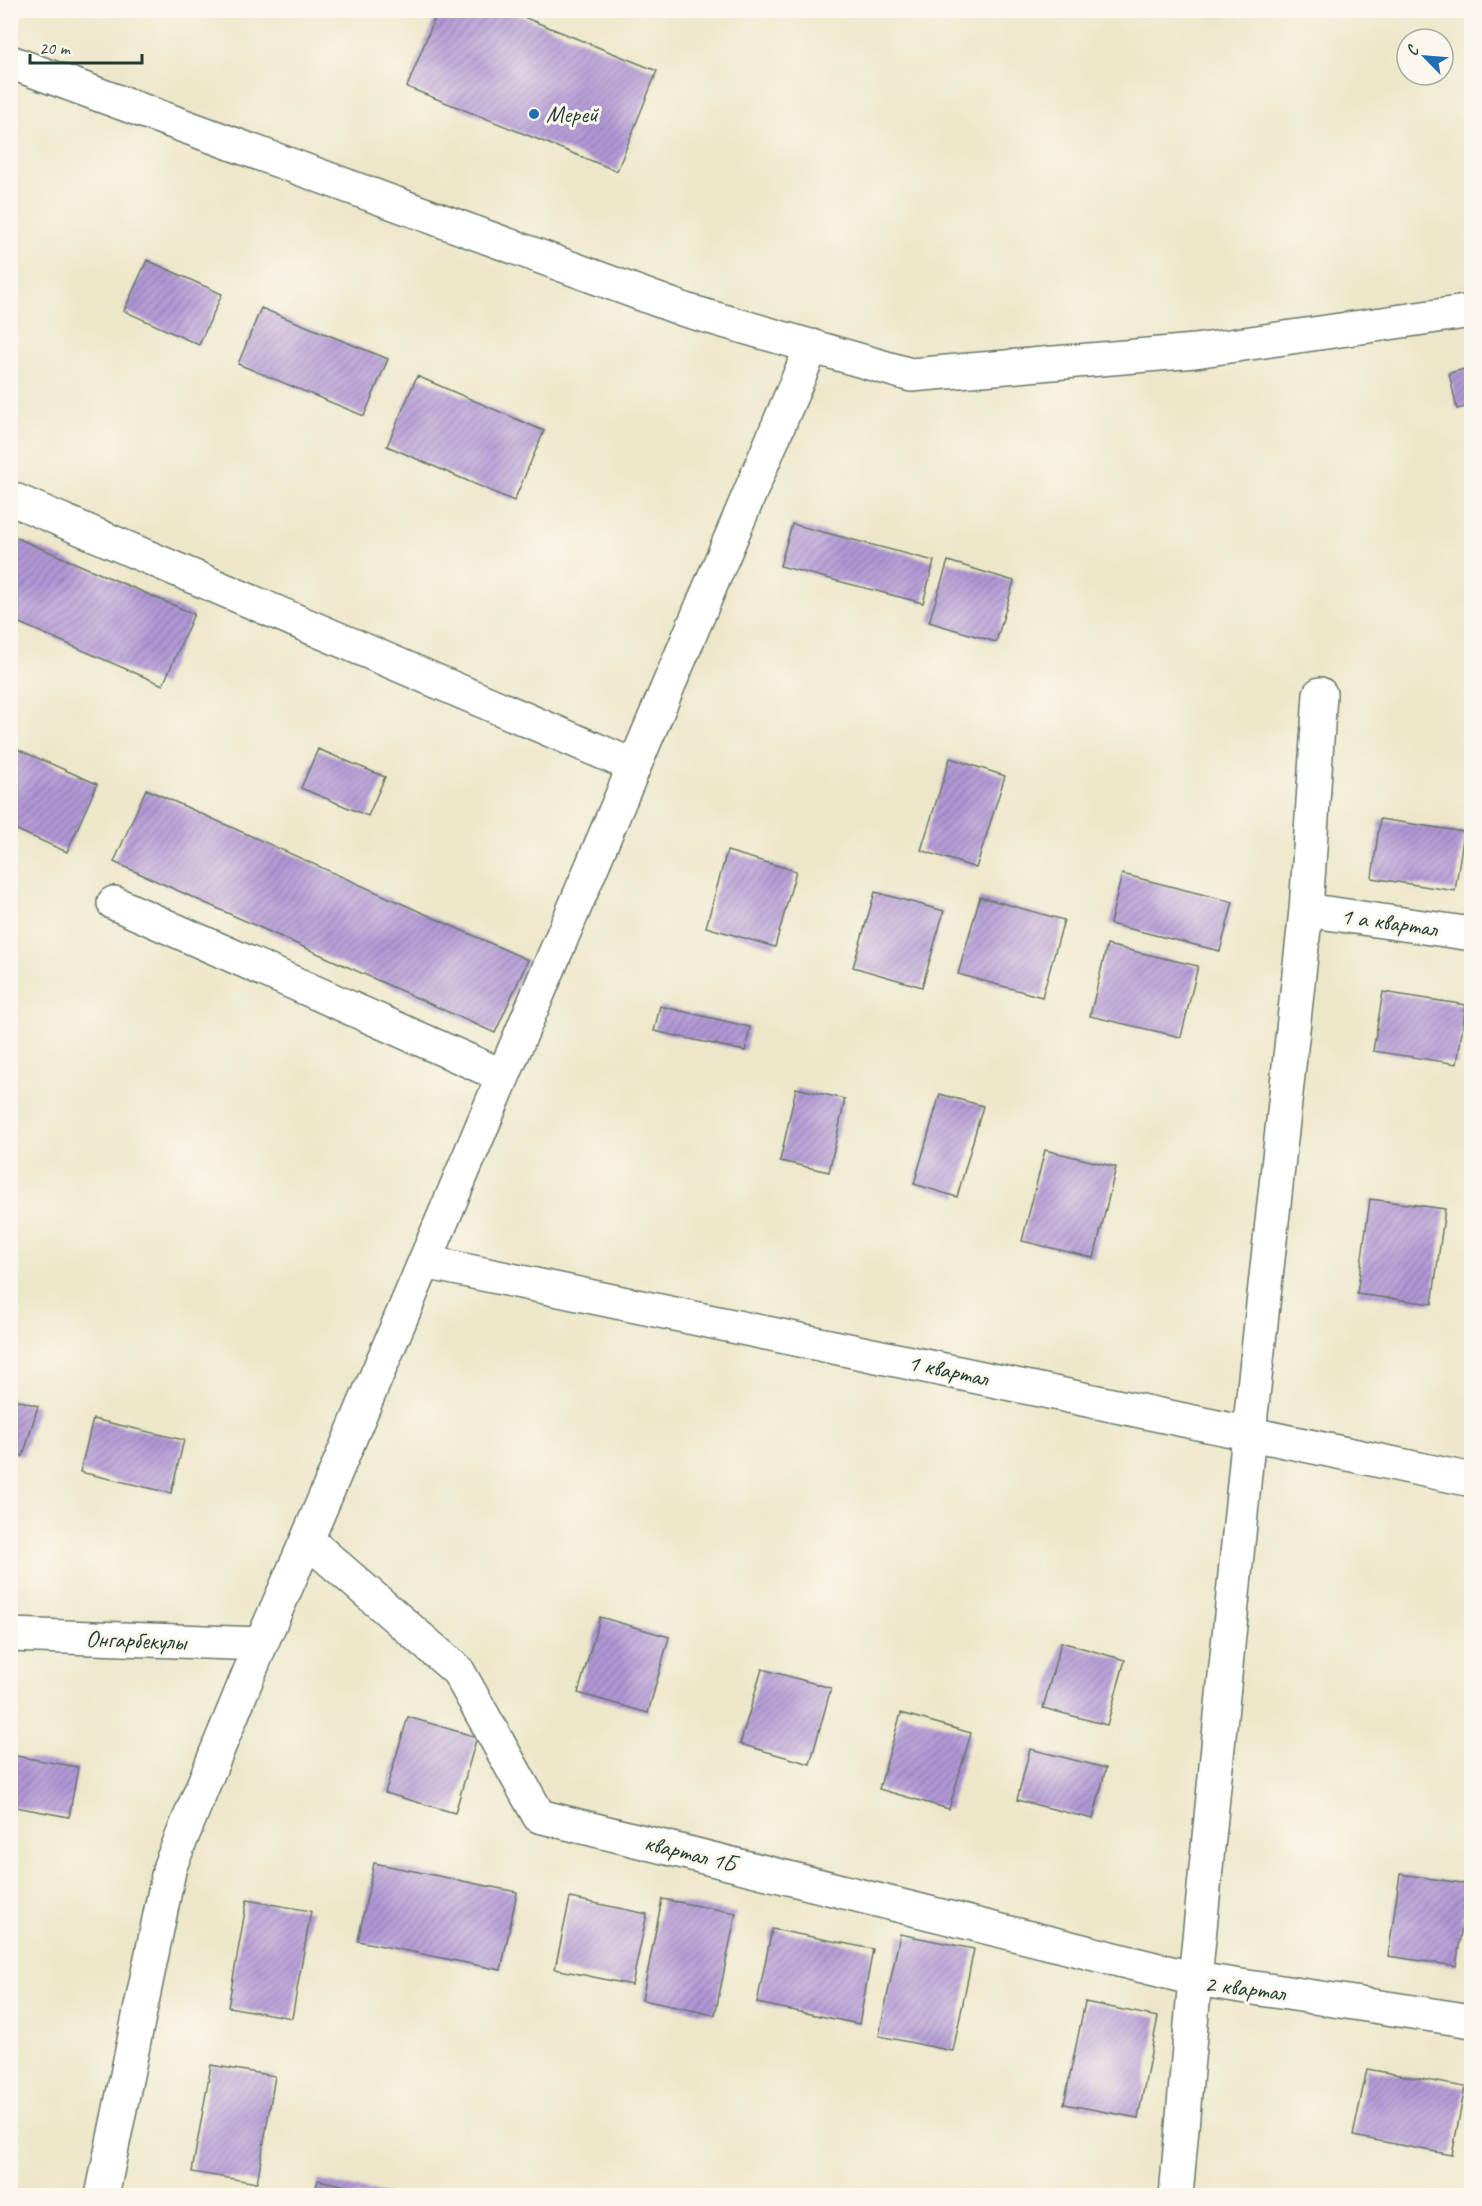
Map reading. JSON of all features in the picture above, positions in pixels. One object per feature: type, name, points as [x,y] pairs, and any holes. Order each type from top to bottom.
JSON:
[{"type":"street","points":[[10,62],[686,310],[910,375],[1195,351],[1472,311]]},
{"type":"street","points":[[102,2196],[170,1866],[261,1644],[812,346]]},
{"type":"street","points":[[10,498],[634,766]]},
{"type":"street","points":[[1195,1979],[1249,1433],[1306,910],[1320,694]]},
{"type":"street","points":[[114,903],[503,1076]]},
{"type":"street","name":"1 а квартал","points":[[1306,910],[1472,934]]},
{"type":"street","name":"1 квартал","points":[[425,1262],[1472,1480]]},
{"type":"street","name":"квартал 1Б","points":[[307,1540],[458,1671],[539,1816],[1195,1979]]},
{"type":"street","name":"Онгарбекулы","points":[[10,1635],[261,1644]]},
{"type":"street","name":"2 квартал","points":[[1176,2196],[1195,1979],[1472,2021]]},
{"type":"building","points":[[138,10],[154,10],[152,16]]},
{"type":"building","points":[[438,10],[506,10],[657,71],[617,171],[407,87]]},
{"type":"building","points":[[147,260],[222,294],[199,345],[124,311]]},
{"type":"building","points":[[261,308],[388,359],[364,416],[238,364]]},
{"type":"building","points":[[1472,367],[1472,405],[1457,409],[1449,373]]},
{"type":"building","points":[[417,376],[544,431],[514,501],[387,446]]},
{"type":"building","points":[[792,524],[934,561],[923,603],[780,566]]},
{"type":"building","points":[[10,535],[194,614],[163,685],[10,619]]},
{"type":"building","points":[[948,561],[1014,581],[996,642],[929,622]]},
{"type":"building","points":[[10,746],[97,784],[67,852],[10,827]]},
{"type":"building","points":[[318,749],[385,777],[368,816],[301,788]]},
{"type":"building","points":[[950,758],[1005,776],[976,868],[921,850]]},
{"type":"building","points":[[146,789],[528,960],[495,1033],[114,862]]},
{"type":"building","points":[[1380,819],[1464,832],[1455,891],[1372,878]]},
{"type":"building","points":[[727,851],[796,871],[775,947],[706,927]]},
{"type":"building","points":[[1122,874],[1233,902],[1220,951],[1110,924]]},
{"type":"building","points":[[875,892],[944,911],[922,987],[853,967]]},
{"type":"building","points":[[980,897],[1064,920],[1042,997],[958,974]]},
{"type":"building","points":[[1107,945],[1198,966],[1181,1037],[1090,1016]]},
{"type":"building","points":[[1383,992],[1466,1005],[1457,1064],[1373,1051]]},
{"type":"building","points":[[660,1006],[750,1027],[745,1051],[654,1031]]},
{"type":"building","points":[[796,1088],[845,1099],[829,1172],[780,1161]]},
{"type":"building","points":[[940,1094],[983,1106],[957,1197],[914,1184]]},
{"type":"building","points":[[1045,1150],[1116,1167],[1094,1258],[1022,1241]]},
{"type":"building","points":[[1370,1199],[1445,1209],[1432,1304],[1357,1294]]},
{"type":"building","points":[[10,1398],[38,1406],[23,1456],[10,1453]]},
{"type":"building","points":[[93,1419],[184,1440],[171,1493],[80,1472]]},
{"type":"building","points":[[600,1617],[669,1637],[648,1713],[578,1693]]},
{"type":"building","points":[[1061,1642],[1125,1660],[1107,1725],[1043,1708]]},
{"type":"building","points":[[762,1669],[831,1688],[810,1764],[740,1744]]},
{"type":"building","points":[[901,1713],[971,1733],[949,1809],[879,1789]]},
{"type":"building","points":[[408,1717],[477,1737],[455,1813],[385,1793]]},
{"type":"building","points":[[1030,1749],[1106,1768],[1093,1819],[1017,1800]]},
{"type":"building","points":[[10,1755],[78,1767],[69,1817],[10,1806]]},
{"type":"building","points":[[374,1863],[517,1892],[501,1970],[358,1941]]},
{"type":"building","points":[[1400,1874],[1468,1884],[1456,1966],[1388,1956]]},
{"type":"building","points":[[570,1898],[647,1914],[632,1985],[555,1969]]},
{"type":"building","points":[[662,1899],[736,1913],[715,2015],[642,2000]]},
{"type":"building","points":[[247,1900],[311,1911],[292,2018],[228,2007]]},
{"type":"building","points":[[772,1929],[873,1949],[859,2024],[757,2003]]},
{"type":"building","points":[[900,1934],[974,1949],[953,2051],[879,2036]]},
{"type":"building","points":[[1085,2002],[1158,2017],[1138,2118],[1064,2104]]},
{"type":"building","points":[[211,2065],[275,2076],[257,2183],[192,2172]]},
{"type":"building","points":[[1367,2069],[1465,2087],[1452,2155],[1353,2136]]},
{"type":"building","points":[[318,2180],[387,2194],[387,2196],[314,2196]]},
{"type":"place","name":"Мерей","points":[[534,114]]}]
